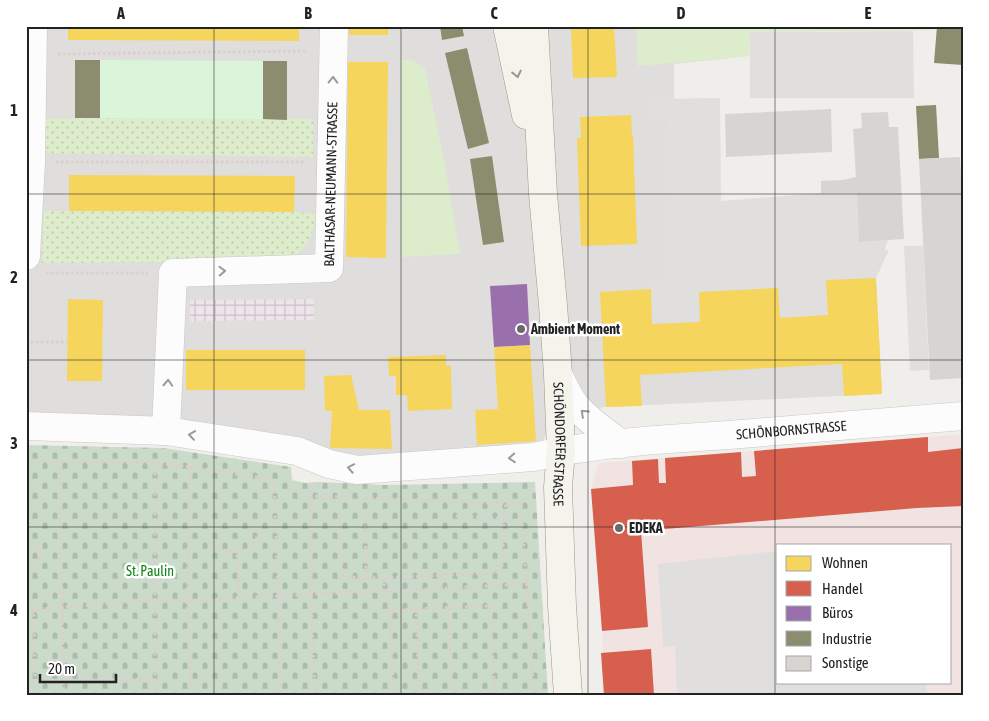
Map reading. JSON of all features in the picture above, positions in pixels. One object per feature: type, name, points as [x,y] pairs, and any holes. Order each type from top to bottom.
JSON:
[{"type":"main road","name":"SCHÖNDORFER STRASSE","points":[[506,26],[543,194]]},
{"type":"main road","name":"SCHÖNDORFER STRASSE","points":[[534,26],[543,194],[558,374],[560,451],[558,487],[562,606],[568,695]]},
{"type":"street","points":[[33,26],[31,162],[36,264]]},
{"type":"street","name":"BALTHASAR-NEUMANN-STRASSE","points":[[173,272],[330,268],[334,38]]},
{"type":"street","points":[[166,431],[173,272]]},
{"type":"street","points":[[558,374],[569,397],[576,406],[621,444]]},
{"type":"street","name":"SCHÖNBORNSTRASSE","points":[[560,451],[667,438],[728,435],[963,416]]},
{"type":"street","points":[[26,426],[166,431],[297,451],[329,464],[357,470],[533,457],[560,451]]},
{"type":"path","points":[[33,53],[75,54],[334,38]]},
{"type":"path","points":[[31,162],[332,163]]},
{"type":"path","points":[[36,264],[173,272]]},
{"type":"path","points":[[26,342],[67,342]]},
{"type":"path","points":[[314,695],[310,482],[316,458]]},
{"type":"path","points":[[26,461],[155,463],[274,480],[280,695]]},
{"type":"path","points":[[59,462],[64,695]]},
{"type":"path","points":[[155,463],[157,695]]},
{"type":"path","points":[[190,467],[187,601],[192,695]]},
{"type":"path","points":[[26,489],[40,488]]},
{"type":"path","points":[[310,496],[349,497]]},
{"type":"path","points":[[359,498],[521,504],[534,695]]},
{"type":"path","points":[[340,513],[342,578],[491,573],[502,570],[506,504]]},
{"type":"path","points":[[26,510],[38,510]]},
{"type":"path","points":[[365,512],[366,578]]},
{"type":"path","points":[[456,516],[504,518]]},
{"type":"path","points":[[208,541],[222,551],[244,552],[255,542],[259,531]]},
{"type":"path","points":[[26,546],[38,545],[39,570],[26,571]]},
{"type":"path","points":[[237,552],[239,598]]},
{"type":"path","points":[[384,578],[384,591]]},
{"type":"path","points":[[26,610],[155,600],[187,601],[527,584]]},
{"type":"path","points":[[389,591],[394,695]]},
{"type":"path","points":[[390,610],[490,606],[495,695]]},
{"type":"path","points":[[448,608],[452,695]]},
{"type":"path","points":[[34,609],[36,682]]},
{"type":"path","points":[[416,609],[419,695]]},
{"type":"path","points":[[26,683],[156,679]]},
{"type":"shaded area","points":[[26,26],[934,26],[934,30],[750,32],[749,56],[674,64],[674,263],[889,250],[876,278],[882,394],[606,407],[559,413],[533,457],[357,470],[26,426]]},
{"type":"shaded area","points":[[913,31],[914,98],[750,98],[750,32]]},
{"type":"shaded area","points":[[720,98],[721,201],[821,193],[857,193],[859,242],[888,240],[876,278],[826,281],[828,315],[780,318],[778,288],[699,292],[700,322],[652,324],[649,280],[666,279],[667,118],[652,117],[651,99]]},
{"type":"shaded area","points":[[904,246],[923,246],[929,370],[910,371]]},
{"type":"shaded area","points":[[314,299],[314,320],[190,321],[190,300]]},
{"type":"shaded area","points":[[963,434],[963,695],[605,695],[591,489],[598,463]]},
{"type":"shaded area","points":[[776,551],[776,684],[926,684],[927,695],[677,695],[675,646],[663,647],[658,564]]},
{"type":"green space","points":[[636,26],[934,26],[934,30],[750,32],[749,56],[638,66]]},
{"type":"green space","points":[[100,60],[263,61],[263,119],[100,118]]},
{"type":"green space","points":[[401,60],[413,60],[425,69],[444,160],[460,254],[401,257]]},
{"type":"green space","points":[[46,119],[313,119],[313,157],[45,153]]},
{"type":"green space","points":[[44,211],[316,213],[309,241],[301,251],[288,261],[42,263]]},
{"type":"green space","name":"St. Paulin","points":[[26,445],[163,448],[291,467],[292,480],[305,483],[387,485],[535,482],[548,695],[26,695]]},
{"type":"building: Wohnen","points":[[68,26],[299,26],[299,41],[68,40]]},
{"type":"building: Wohnen","points":[[349,26],[388,26],[388,35],[349,35]]},
{"type":"building: Wohnen","points":[[571,26],[614,26],[617,77],[573,78]]},
{"type":"building: Wohnen","points":[[348,62],[388,62],[386,258],[346,257]]},
{"type":"building: Wohnen","points":[[631,115],[637,244],[581,246],[577,138],[581,138],[580,117]]},
{"type":"building: Wohnen","points":[[69,175],[295,176],[294,212],[69,211]]},
{"type":"building: Wohnen","points":[[876,278],[882,394],[844,396],[842,364],[640,375],[642,406],[606,407],[600,292],[651,289],[652,324],[700,322],[699,292],[778,288],[780,318],[828,315],[826,280]]},
{"type":"building: Wohnen","points":[[68,299],[103,300],[102,381],[67,381]]},
{"type":"building: Wohnen","points":[[530,345],[536,441],[477,445],[475,410],[498,409],[494,347]]},
{"type":"building: Wohnen","points":[[186,350],[305,350],[305,390],[186,390]]},
{"type":"building: Wohnen","points":[[446,355],[446,366],[451,366],[452,409],[408,411],[407,395],[396,395],[396,376],[389,376],[388,357]]},
{"type":"building: Wohnen","points":[[351,375],[359,410],[390,410],[392,449],[330,448],[332,411],[325,411],[324,376]]},
{"type":"building: Handel","points":[[928,437],[928,452],[963,448],[963,506],[917,508],[641,531],[648,627],[602,631],[591,489],[633,485],[632,461],[658,459],[659,483],[666,483],[665,458],[741,452],[742,477],[756,476],[754,451]]},
{"type":"building: Handel","points":[[651,649],[654,695],[604,695],[601,653]]},
{"type":"building: Büros","points":[[527,284],[530,345],[494,347],[490,286]]},
{"type":"building: Industrie","points":[[440,26],[462,26],[464,36],[442,40]]},
{"type":"building: Industrie","points":[[937,26],[963,26],[963,65],[934,63]]},
{"type":"building: Industrie","points":[[467,48],[489,143],[468,149],[445,53]]},
{"type":"building: Industrie","points":[[75,60],[100,60],[100,118],[75,118]]},
{"type":"building: Industrie","points":[[263,61],[287,61],[287,120],[263,119]]},
{"type":"building: Industrie","points":[[936,105],[939,158],[919,159],[916,106]]},
{"type":"building: Industrie","points":[[492,156],[504,242],[483,245],[470,159]]},
{"type":"building: Sonstige","points":[[831,109],[832,152],[726,157],[725,114]]},
{"type":"building: Sonstige","points":[[888,112],[889,127],[898,127],[904,239],[859,242],[857,193],[821,193],[821,181],[843,180],[856,177],[853,129],[862,128],[861,113]]},
{"type":"building: Sonstige","points":[[960,157],[963,215],[963,378],[930,380],[919,159]]},
{"type":"place","name":"Ambient Moment","points":[[521,329]]},
{"type":"place","name":"EDEKA","points":[[619,528]]}]
